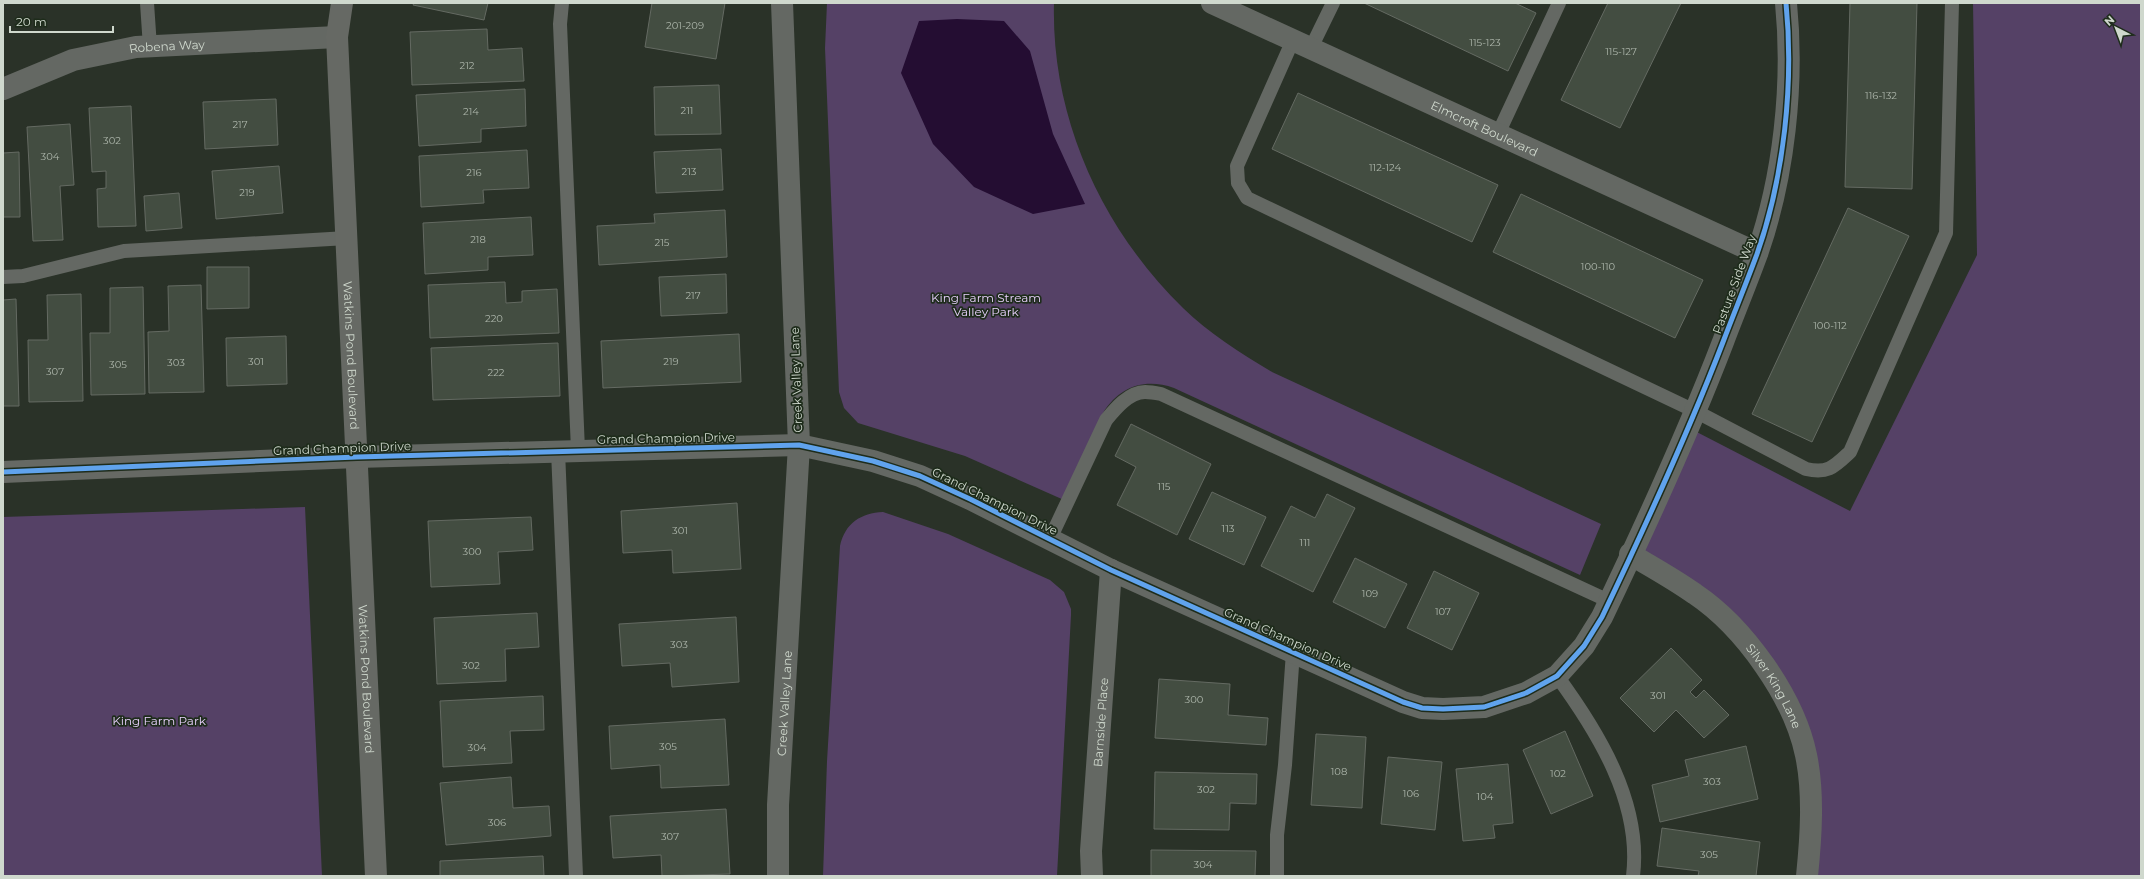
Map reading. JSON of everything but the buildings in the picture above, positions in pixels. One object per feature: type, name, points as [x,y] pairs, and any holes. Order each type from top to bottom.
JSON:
[{"type":"street","name":"Watkins Pond Boulevard","points":[[342,3],[337,37],[376,876]]},
{"type":"street","name":"Creek Valley Lane","points":[[778,876],[778,805],[799,445],[782,3]]},
{"type":"street","name":"Elmcroft Boulevard","points":[[1212,3],[1757,253]]},
{"type":"street","name":"Pasture Side Way","points":[[1630,554],[1697,412],[1757,253],[1770,210],[1780,164],[1787,90],[1789,32],[1786,3]]},
{"type":"street","name":"Robena Way","points":[[3,89],[73,60],[136,47],[337,37]]},
{"type":"street","name":"Grand Champion Drive","points":[[3,472],[357,457],[568,450],[799,445],[873,461],[920,476],[1111,570],[1403,702],[1422,708],[1443,709],[1484,707],[1526,693],[1557,676],[1584,646],[1609,601],[1630,554]]},
{"type":"street","name":"Silver King Lane","points":[[1630,554],[1696,594],[1732,625],[1762,663],[1792,710],[1806,755],[1810,796],[1807,876]]},
{"type":"street","name":"Barnside Place","points":[[1092,876],[1091,851],[1111,570]]},
{"type":"lane","points":[[147,3],[150,47]]},
{"type":"lane","points":[[562,3],[560,24],[576,876]]},
{"type":"lane","points":[[1333,3],[1302,44],[1237,166],[1238,183],[1247,198],[1697,412],[1806,469],[1820,472],[1834,467],[1850,452],[1946,233],[1952,3]]},
{"type":"lane","points":[[1498,134],[1559,3]]},
{"type":"lane","points":[[3,277],[23,276],[124,251],[347,238]]},
{"type":"lane","points":[[1050,539],[1106,420],[1115,408],[1125,400],[1144,392],[1168,397],[1609,601]]},
{"type":"lane","points":[[1277,876],[1276,835],[1285,765],[1293,652]]},
{"type":"lane","points":[[1557,676],[1584,714],[1607,756],[1627,804],[1634,839],[1633,876]]},
{"type":"green space","name":"King Farm Stream Valley Park","points":[[827,3],[1054,3],[1055,46],[1062,88],[1072,129],[1087,169],[1106,207],[1128,243],[1154,277],[1183,308],[1203,326],[1272,372],[1601,524],[1580,575],[1174,388],[1163,385],[1143,384],[1134,387],[1117,396],[1110,404],[1103,413],[1064,500],[965,456],[858,423],[844,408],[839,392],[825,48]]},
{"type":"green space","points":[[1973,3],[2141,3],[2141,876],[1807,876],[1806,755],[1732,625],[1630,554],[1689,428],[1850,511],[1977,255]]},
{"type":"green space","name":"King Farm Park","points":[[305,507],[322,876],[3,876],[3,517]]},
{"type":"green space","points":[[883,512],[948,534],[1050,580],[1064,592],[1071,609],[1071,615],[1057,876],[823,876],[827,761],[840,546],[846,531],[855,521],[868,514]]},
{"type":"shaded area","points":[[957,19],[1004,21],[1030,51],[1053,134],[1085,204],[1033,214],[974,187],[933,144],[901,73],[919,21]]},
{"type":"cycle path","points":[[3,472],[357,457],[799,445],[873,461],[920,476],[970,499],[1111,570],[1403,702],[1422,708],[1443,709],[1484,707],[1526,693],[1557,676],[1584,646],[1602,617],[1680,447],[1757,254],[1774,194],[1785,130],[1789,66],[1786,3]]}]
